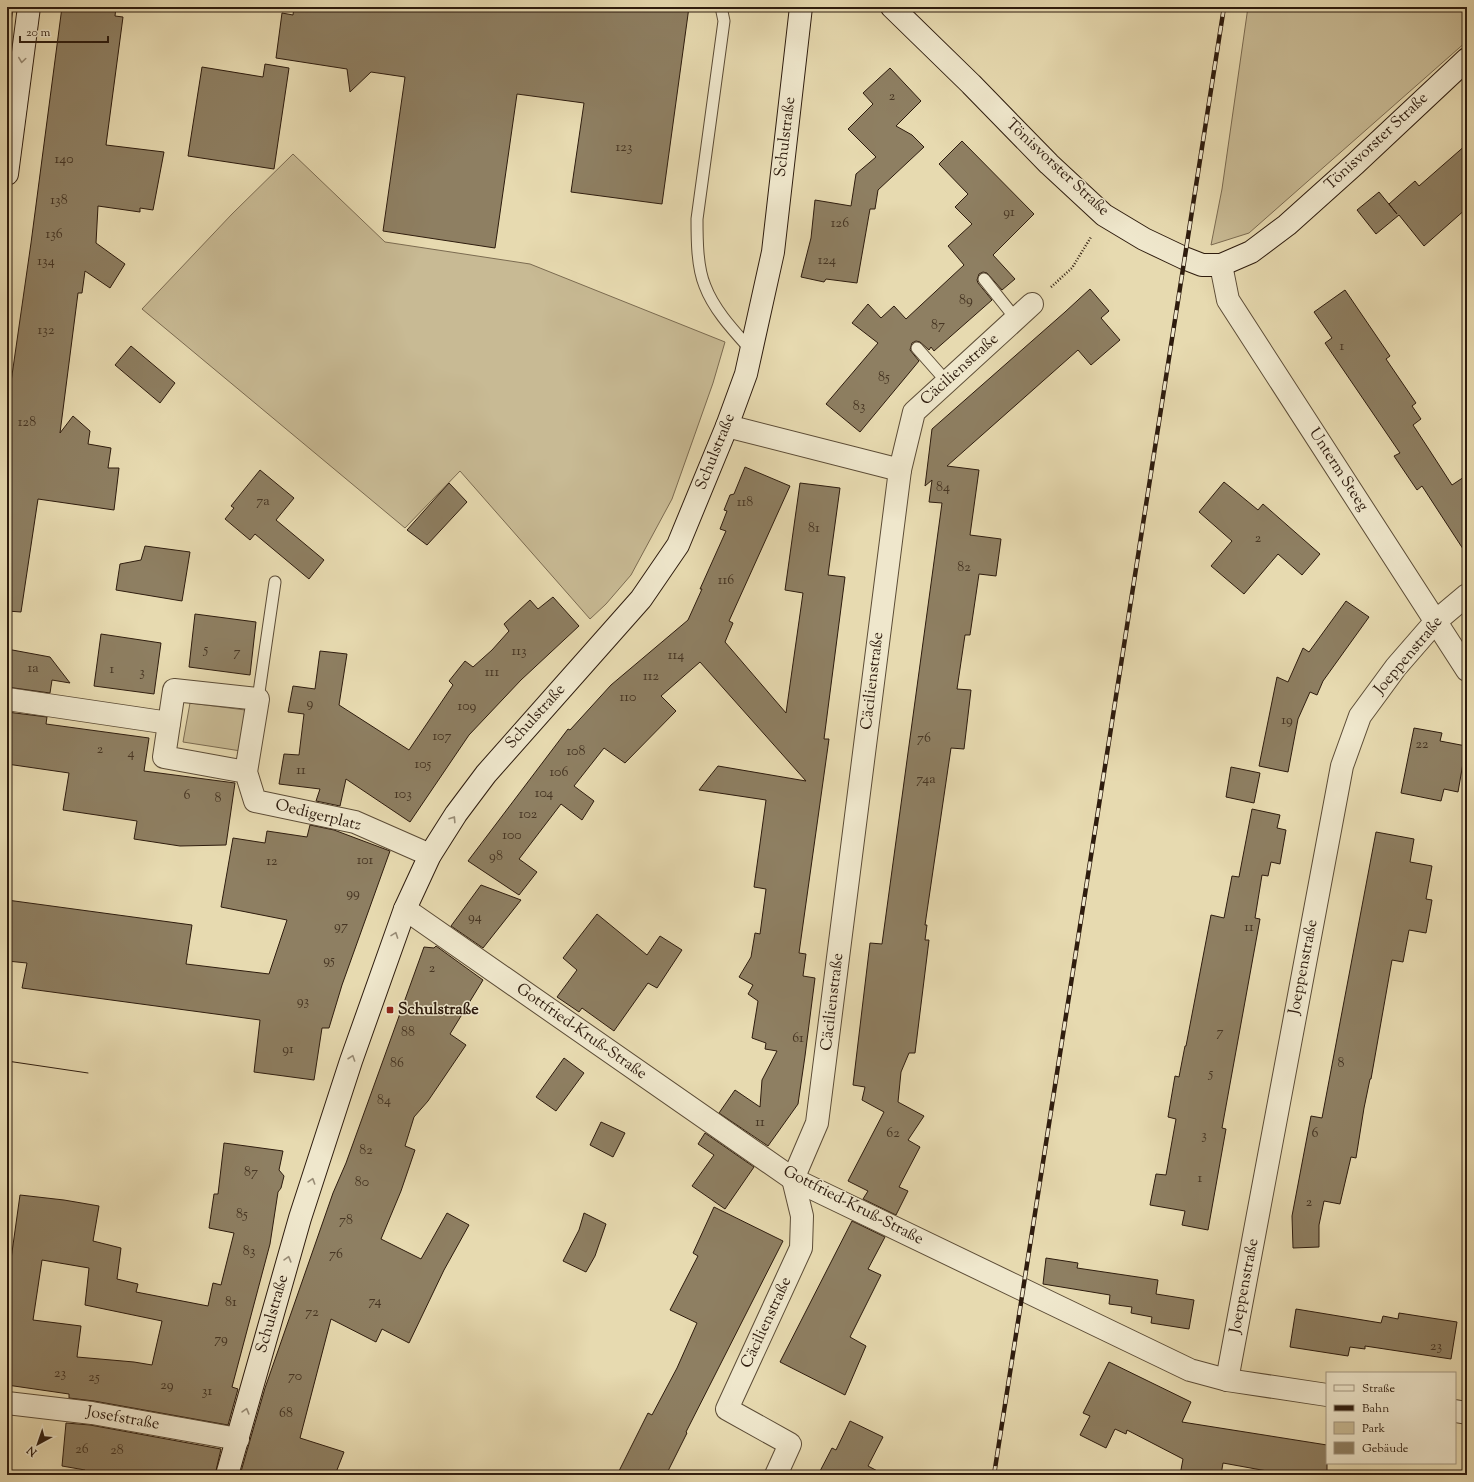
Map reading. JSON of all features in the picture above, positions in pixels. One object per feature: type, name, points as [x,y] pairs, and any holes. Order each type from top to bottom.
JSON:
[{"type":"street","points":[[7,174],[29,7]]},
{"type":"street","name":"Schulstraße","points":[[227,1475],[300,1218],[351,1061],[405,909],[430,855],[456,814],[486,774],[641,599],[678,545],[727,426],[746,374],[773,252],[801,7]]},
{"type":"street","name":"Tönisvorster Straße","points":[[892,7],[971,84],[1049,164],[1104,215],[1144,239],[1202,265],[1221,265],[1251,252],[1287,225],[1355,164],[1467,58]]},
{"type":"street","name":"Unterm Steeg","points":[[1221,265],[1228,300],[1467,670]]},
{"type":"street","name":"Cäcilienstraße","points":[[776,1475],[790,1444],[727,1409],[801,1248],[802,1216],[793,1179],[817,1123],[900,470],[914,412],[1032,304]]},
{"type":"street","points":[[727,426],[900,470]]},
{"type":"street","name":"Joeppenstraße","points":[[1227,1380],[1342,766],[1360,716],[1396,667],[1436,621],[1467,595]]},
{"type":"street","points":[[246,772],[164,757],[174,690],[258,699]]},
{"type":"street","points":[[7,699],[169,722]]},
{"type":"street","name":"Oedigerplatz","points":[[258,699],[246,772],[255,801],[355,822],[430,855]]},
{"type":"street","name":"Gottfried-Kruß-Straße","points":[[405,909],[793,1179],[1190,1370],[1227,1380],[1326,1395]]},
{"type":"street","name":"Josefstraße","points":[[7,1403],[92,1413],[238,1439]]},
{"type":"street","points":[[1456,1412],[1467,1413]]},
{"type":"lane","points":[[721,7],[724,21],[697,219],[698,252],[704,286],[721,314],[751,351]]},
{"type":"lane","points":[[984,279],[1016,319]]},
{"type":"lane","points":[[917,348],[947,382]]},
{"type":"lane","points":[[258,699],[275,582]]},
{"type":"path","points":[[1032,304],[1072,268],[1104,215]]},
{"type":"green space","points":[[1248,7],[1467,7],[1467,41],[1249,233],[1211,245],[1222,189]]},
{"type":"green space","points":[[293,154],[385,242],[530,264],[725,342],[713,383],[672,499],[631,575],[606,604],[590,619],[460,471],[405,528],[142,309],[232,214]]},
{"type":"green space","points":[[190,703],[245,710],[241,751],[183,742]]},
{"type":"building","points":[[62,7],[116,7],[115,16],[123,17],[106,145],[164,152],[153,210],[140,208],[140,212],[98,206],[96,243],[125,264],[110,288],[85,271],[82,293],[78,293],[60,433],[73,416],[90,431],[88,444],[111,448],[108,468],[119,468],[114,510],[38,499],[21,612],[7,611],[7,410]]},
{"type":"building","points":[[294,7],[689,7],[662,204],[571,192],[584,103],[517,94],[495,248],[383,231],[405,77],[371,72],[350,92],[347,69],[276,58],[282,13],[293,15]]},
{"type":"building","points":[[265,64],[289,68],[274,169],[188,156],[202,67],[263,77]]},
{"type":"building","points":[[890,68],[921,101],[896,126],[912,135],[924,147],[878,190],[875,209],[870,209],[857,283],[826,279],[824,282],[801,277],[811,238],[815,200],[851,206],[856,174],[876,157],[848,129],[873,104],[863,93]]},
{"type":"building","points":[[962,141],[1034,214],[993,255],[1015,279],[1002,290],[987,273],[983,272],[979,274],[977,280],[978,283],[992,300],[934,351],[931,347],[929,350],[920,342],[916,341],[912,343],[910,350],[919,361],[860,432],[826,404],[878,343],[852,323],[868,304],[881,318],[894,306],[906,319],[964,265],[948,246],[972,224],[955,207],[968,194],[939,164]]},
{"type":"building","points":[[1467,144],[1467,208],[1424,246],[1399,215],[1376,234],[1357,210],[1379,192],[1397,214],[1389,204],[1415,181],[1419,186]]},
{"type":"building","points":[[1090,289],[1109,311],[1101,318],[1120,340],[1091,365],[1078,350],[947,466],[979,470],[970,535],[1001,539],[996,576],[979,574],[970,635],[965,635],[957,689],[971,690],[964,749],[951,748],[925,925],[927,925],[925,940],[929,940],[915,1053],[909,1053],[901,1072],[898,1102],[924,1116],[908,1140],[920,1147],[899,1187],[908,1191],[896,1215],[863,1199],[868,1191],[848,1181],[884,1112],[862,1100],[865,1087],[853,1085],[870,943],[882,944],[942,503],[929,502],[932,480],[925,486],[932,429]]},
{"type":"building","points":[[1345,290],[1390,356],[1386,359],[1416,403],[1412,406],[1421,419],[1413,425],[1452,485],[1467,475],[1467,555],[1422,486],[1417,490],[1394,456],[1400,453],[1325,343],[1332,338],[1314,312]]},
{"type":"building","points":[[131,346],[175,383],[160,403],[115,365]]},
{"type":"building","points":[[745,467],[790,486],[729,621],[733,623],[725,642],[786,713],[803,593],[785,590],[800,483],[840,488],[828,575],[845,577],[824,739],[829,739],[799,953],[806,954],[803,976],[815,978],[805,1056],[798,1104],[768,1146],[719,1113],[735,1090],[760,1107],[762,1080],[777,1051],[765,1049],[766,1043],[752,1038],[758,1001],[748,994],[753,985],[739,977],[751,957],[755,933],[760,934],[766,889],[754,887],[766,800],[699,790],[718,766],[806,781],[700,662],[661,696],[676,711],[625,763],[604,748],[574,786],[594,801],[582,820],[561,804],[519,859],[537,872],[519,895],[468,861],[568,729],[570,730],[611,685],[688,620],[726,531],[720,529],[727,511],[724,510],[730,495],[734,494]]},
{"type":"building","points":[[260,470],[294,498],[276,520],[324,560],[309,579],[255,534],[250,540],[225,519],[234,508],[231,506]]},
{"type":"building","points":[[1224,482],[1258,510],[1263,504],[1320,554],[1302,575],[1278,554],[1244,594],[1211,566],[1232,541],[1199,512]]},
{"type":"building","points":[[449,483],[467,502],[427,545],[407,530]]},
{"type":"building","points":[[145,546],[190,552],[182,601],[116,590],[120,564],[141,560]]},
{"type":"building","points":[[553,597],[579,626],[521,680],[469,735],[410,822],[346,779],[340,806],[316,801],[320,789],[279,784],[284,754],[299,755],[304,714],[288,712],[293,686],[315,689],[320,651],[347,654],[339,705],[409,750],[453,685],[449,681],[465,661],[473,667],[492,650],[509,631],[504,624],[530,600],[538,609]]},
{"type":"building","points":[[1346,601],[1369,617],[1323,681],[1317,695],[1310,692],[1298,719],[1288,772],[1259,766],[1277,677],[1288,682],[1303,648],[1309,652]]},
{"type":"building","points":[[195,614],[256,622],[250,675],[189,667]]},
{"type":"building","points":[[101,634],[161,643],[154,694],[94,686]]},
{"type":"building","points":[[7,649],[50,657],[70,683],[52,680],[50,693],[7,687]]},
{"type":"building","points":[[7,712],[47,717],[46,724],[149,738],[144,771],[235,783],[226,845],[180,846],[134,839],[137,821],[63,810],[69,773],[7,764]]},
{"type":"building","points":[[1414,728],[1442,733],[1440,741],[1466,746],[1458,792],[1444,789],[1441,801],[1401,793]]},
{"type":"building","points":[[1231,767],[1260,773],[1254,803],[1226,797]]},
{"type":"building","points":[[1252,809],[1280,815],[1277,828],[1286,830],[1280,864],[1271,862],[1268,876],[1262,875],[1255,918],[1260,919],[1222,1128],[1226,1129],[1208,1230],[1182,1225],[1185,1211],[1150,1205],[1156,1174],[1166,1175],[1176,1119],[1168,1117],[1175,1076],[1179,1077],[1186,1046],[1211,915],[1224,918],[1232,876],[1239,877]]},
{"type":"building","points":[[310,825],[334,830],[390,851],[342,985],[329,1028],[322,1028],[314,1080],[254,1072],[260,1020],[22,988],[27,963],[7,961],[7,900],[192,925],[186,964],[269,974],[287,920],[221,907],[233,838],[265,843],[267,831],[307,837]]},
{"type":"building","points":[[1376,832],[1414,839],[1410,862],[1432,866],[1426,899],[1432,900],[1426,933],[1409,930],[1403,962],[1392,960],[1356,1158],[1351,1157],[1340,1204],[1324,1201],[1319,1225],[1319,1247],[1293,1248],[1292,1216],[1311,1116],[1322,1118]]},
{"type":"building","points":[[481,885],[521,900],[483,948],[451,926]]},
{"type":"building","points":[[597,914],[647,955],[660,936],[682,950],[657,988],[648,983],[614,1031],[582,1008],[579,1012],[557,997],[577,970],[563,958]]},
{"type":"building","points":[[436,946],[483,980],[450,1034],[466,1045],[428,1101],[414,1117],[405,1146],[415,1150],[401,1191],[381,1239],[421,1259],[447,1213],[469,1225],[444,1270],[409,1343],[382,1329],[376,1342],[331,1319],[300,1438],[344,1452],[335,1475],[240,1475],[265,1388],[333,1193],[346,1163],[424,947],[434,948]]},
{"type":"building","points":[[564,1058],[584,1073],[556,1111],[536,1097]]},
{"type":"building","points":[[601,1122],[625,1133],[613,1157],[590,1145]]},
{"type":"building","points":[[705,1133],[754,1167],[725,1209],[692,1186],[714,1155],[698,1144]]},
{"type":"building","points":[[224,1143],[283,1151],[279,1170],[284,1176],[281,1188],[278,1192],[270,1244],[232,1387],[238,1389],[228,1425],[94,1401],[69,1398],[69,1394],[7,1385],[7,1288],[20,1195],[99,1206],[93,1241],[121,1248],[117,1279],[138,1284],[136,1292],[208,1306],[213,1283],[221,1285],[234,1233],[209,1228],[214,1194],[218,1194]],"holes":[[[42,1260],[89,1268],[85,1305],[162,1321],[152,1365],[77,1357],[81,1326],[33,1320]]]},
{"type":"building","points":[[714,1207],[783,1241],[686,1432],[687,1433],[666,1475],[617,1475],[648,1413],[652,1415],[677,1368],[697,1323],[670,1310],[698,1256],[693,1253]]},
{"type":"building","points":[[584,1213],[606,1224],[595,1256],[586,1272],[563,1261],[579,1230]]},
{"type":"building","points":[[852,1221],[885,1237],[868,1269],[881,1275],[850,1337],[866,1346],[845,1395],[780,1362]]},
{"type":"building","points":[[1046,1258],[1078,1263],[1077,1268],[1158,1280],[1156,1294],[1194,1300],[1189,1329],[1151,1323],[1152,1317],[1131,1313],[1132,1307],[1109,1304],[1110,1295],[1043,1284]]},
{"type":"building","points":[[1296,1309],[1381,1323],[1383,1316],[1398,1319],[1399,1313],[1457,1322],[1451,1359],[1365,1346],[1365,1349],[1350,1347],[1348,1356],[1290,1347]]},
{"type":"building","points":[[1109,1362],[1191,1402],[1182,1422],[1326,1445],[1327,1475],[1267,1475],[1267,1471],[1223,1463],[1221,1475],[1180,1475],[1183,1459],[1127,1430],[1126,1434],[1115,1429],[1106,1448],[1080,1435],[1090,1416],[1083,1413]]},
{"type":"building","points":[[850,1421],[883,1437],[868,1466],[885,1475],[818,1475],[832,1448],[836,1450]]},
{"type":"building","points":[[66,1423],[90,1425],[221,1449],[215,1475],[84,1475],[85,1470],[62,1466]]},
{"type":"tram line","points":[[7,53],[13,7]]},
{"type":"tram line","points":[[7,1061],[88,1073]]},
{"type":"railway","points":[[994,1475],[1224,7]]},
{"type":"place","name":"Schulstraße","points":[[390,1010]]}]
